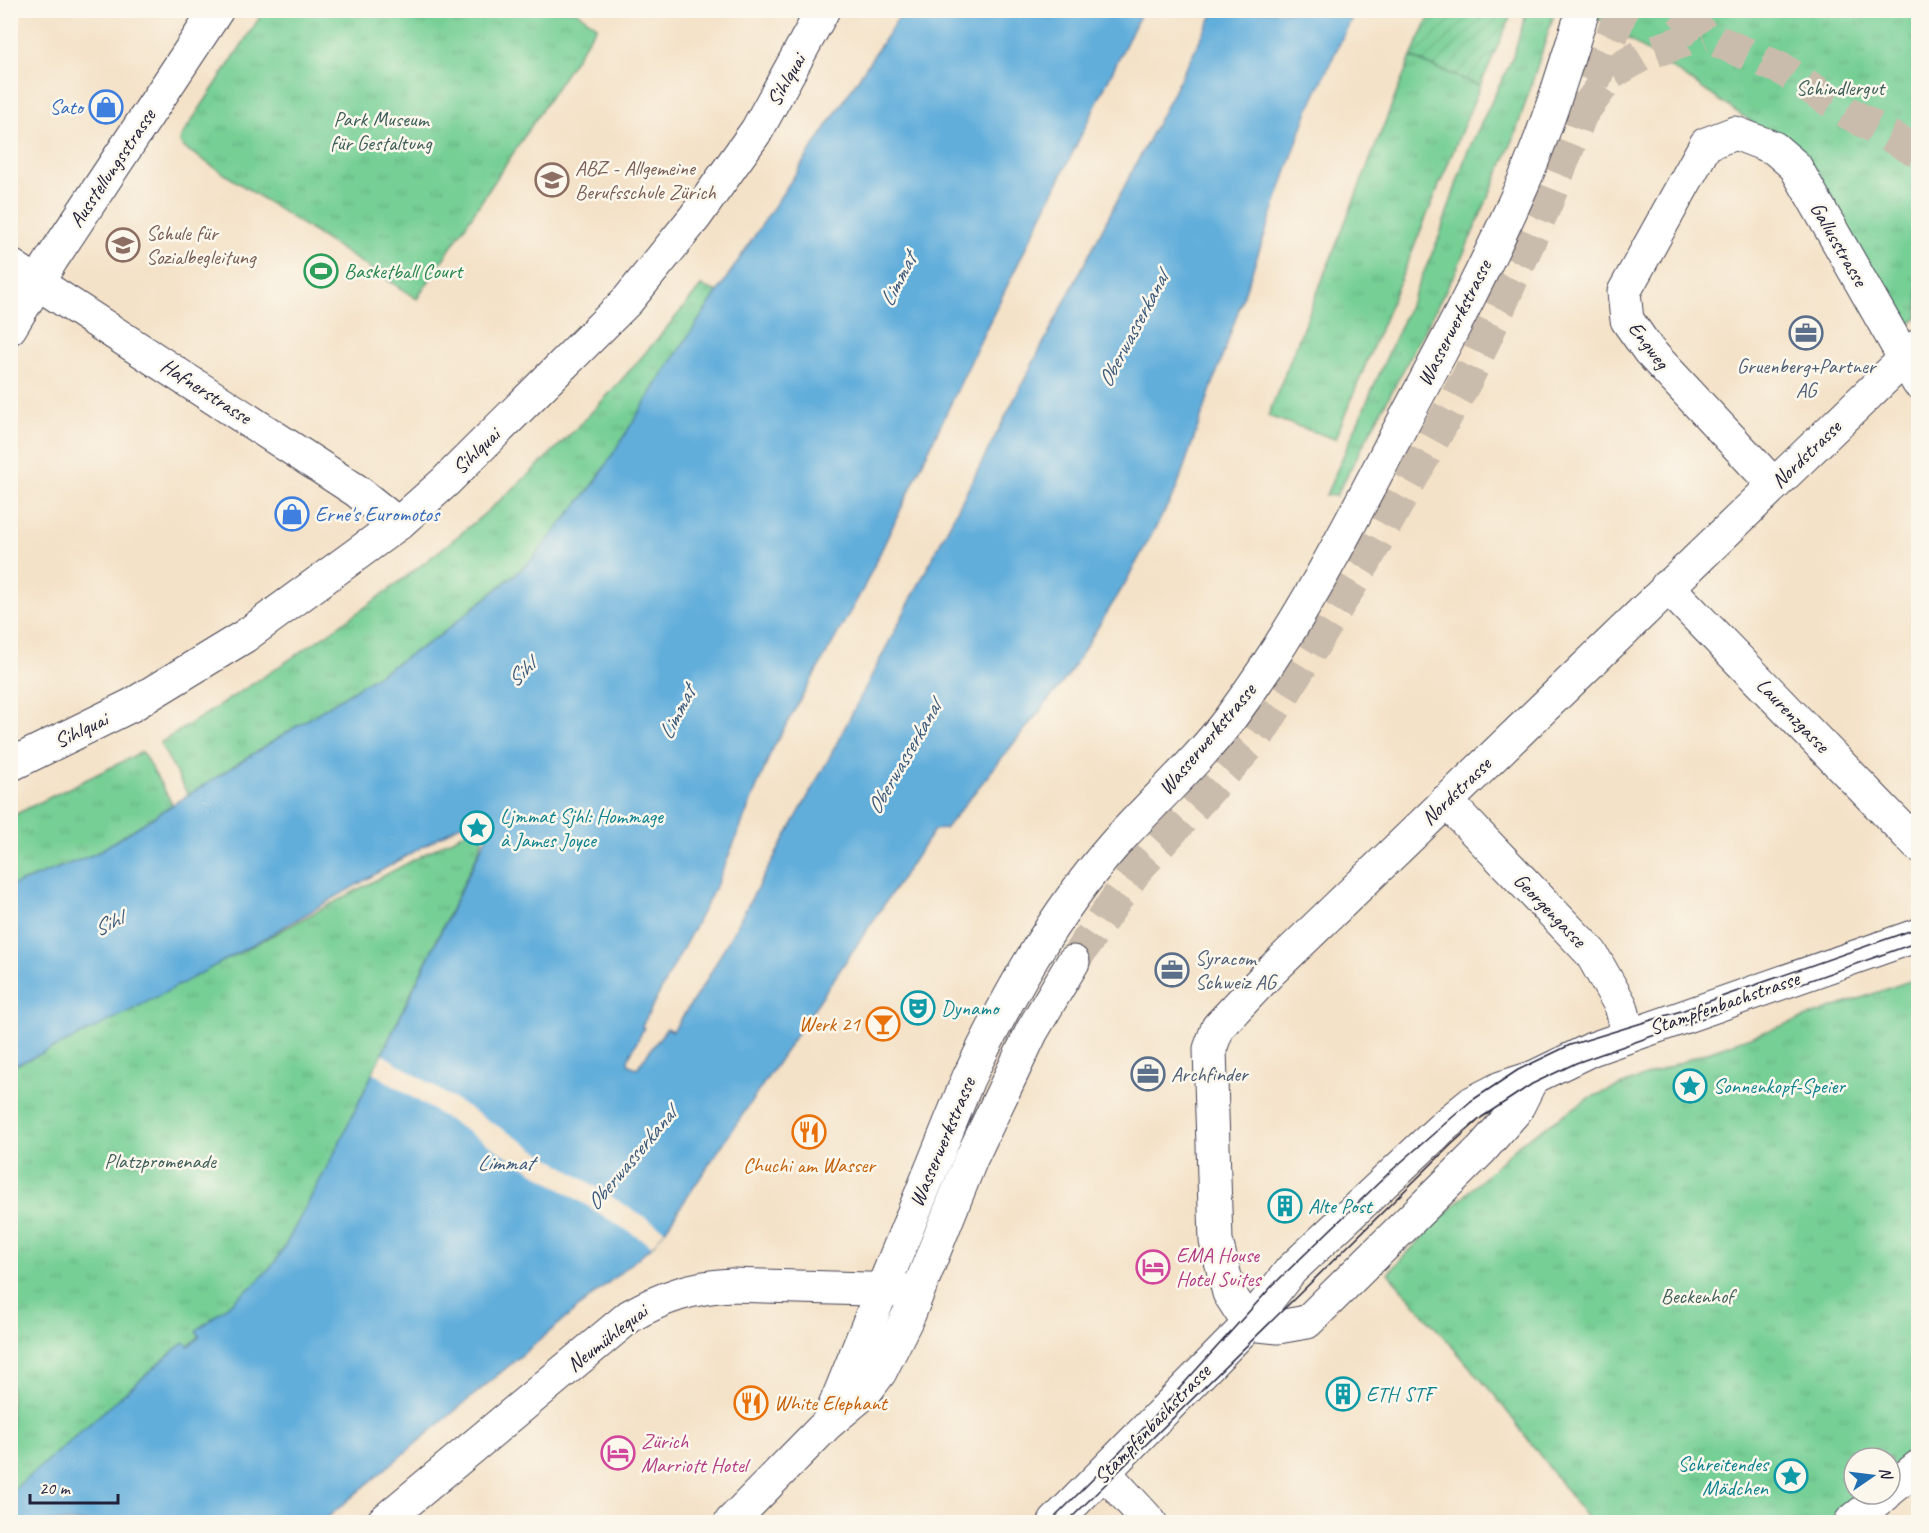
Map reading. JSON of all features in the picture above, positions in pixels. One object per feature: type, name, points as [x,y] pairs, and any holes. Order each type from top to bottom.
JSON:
[{"type":"street","name":"Ausstellungsstrasse","points":[[10,328],[217,10]]},
{"type":"street","name":"Sihlquai","points":[[10,765],[132,705],[245,636],[398,524],[445,482],[628,300],[695,217],[757,130],[823,10]]},
{"type":"street","name":"Wasserwerkstrasse","points":[[828,1423],[968,1078],[995,1023],[1066,905],[1112,847],[1229,720],[1286,639],[1435,363],[1517,197],[1553,104],[1583,10]]},
{"type":"street","name":"Gallusstrasse","points":[[1735,133],[1774,147],[1794,166],[1914,362]]},
{"type":"street","name":"Engweg","points":[[1735,133],[1706,144],[1624,292],[1627,320],[1649,351],[1774,485]]},
{"type":"street","name":"Hafnerstrasse","points":[[10,265],[357,491],[398,524]]},
{"type":"street","name":"Nordstrasse","points":[[1248,1324],[1229,1293],[1216,1241],[1210,1049],[1218,1027],[1269,972],[1667,586],[1774,485],[1914,362]]},
{"type":"street","name":"Laurenzgasse","points":[[1667,586],[1918,844]]},
{"type":"street","name":"Georgengasse","points":[[1446,801],[1591,952],[1621,1006],[1629,1036]]},
{"type":"street","name":"Stampfenbachstrasse","points":[[1055,1522],[1248,1324],[1291,1270],[1445,1125],[1472,1103],[1502,1088],[1532,1078],[1555,1065],[1629,1036],[1918,934]]},
{"type":"street","name":"Wasserwerkstrasse","points":[[731,1522],[828,1423],[865,1392],[880,1372],[919,1292],[971,1159],[1032,1031],[1074,962]]},
{"type":"street","points":[[1248,1324],[1278,1327],[1307,1322],[1481,1150],[1516,1110],[1532,1078]]},
{"type":"street","name":"Neumühlequai","points":[[383,1522],[630,1316],[655,1301],[705,1287],[882,1288],[919,1292]]},
{"type":"street","points":[[1902,1480],[1918,1467]]},
{"type":"street","points":[[1105,1473],[1150,1522]]},
{"type":"street","points":[[1851,1522],[1871,1506]]},
{"type":"green space","name":"Park Museum für Gestaltung","points":[[574,10],[597,26],[417,299],[183,147],[180,142],[181,137],[264,11]]},
{"type":"green space","points":[[1432,11],[1513,11],[1480,86],[1411,57]]},
{"type":"green space","points":[[1527,11],[1555,11],[1514,138],[1456,271],[1336,496],[1326,495],[1438,240],[1466,155],[1512,59]]},
{"type":"green space","name":"Schindlergut","points":[[1587,11],[1918,11],[1918,317],[1906,328],[1789,147]]},
{"type":"green space","points":[[1411,57],[1480,86],[1335,439],[1268,416]]},
{"type":"green space","points":[[701,286],[718,292],[594,484],[530,562],[438,637],[188,795],[160,743],[310,646],[359,612],[453,540],[499,501],[564,440],[645,354]]},
{"type":"green space","points":[[142,752],[173,805],[95,854],[11,886],[10,817]]},
{"type":"green space","name":"Platzpromenade","points":[[477,826],[485,831],[478,853],[333,1156],[275,1262],[256,1283],[196,1331],[200,1336],[188,1346],[184,1342],[11,1492],[11,1067],[237,954]]},
{"type":"green space","name":"Beckenhof","points":[[1918,978],[1918,1453],[1902,1467],[1902,1446],[1842,1446],[1842,1506],[1853,1506],[1832,1522],[1590,1522],[1497,1398],[1388,1273],[1438,1221],[1519,1144],[1589,1098],[1702,1054]]},
{"type":"water","name":"Limmat","points":[[903,11],[1142,11],[986,329],[863,589],[772,750],[718,882],[642,1026],[644,1028],[628,1059],[629,1065],[637,1068],[667,1028],[673,1031],[706,981],[828,760],[1215,11],[1355,11],[1308,110],[1176,490],[1124,585],[1067,677],[945,829],[934,830],[652,1246],[322,1522],[11,1522],[11,1492],[184,1342],[189,1346],[200,1336],[196,1331],[256,1283],[275,1262],[333,1156],[487,836],[484,822],[474,818],[465,822],[184,982],[11,1067],[11,886],[95,854],[438,637],[530,562],[594,484],[658,382]]},
{"type":"pier","points":[[382,1054],[665,1230],[652,1246],[373,1073]]},
{"type":"tunnel","points":[[1073,962],[1137,869],[1258,736],[1365,562],[1468,377],[1546,204],[1622,10]]},
{"type":"tunnel","points":[[1681,10],[1703,35],[1782,69],[1847,112],[1918,152]]},
{"type":"tunnel","points":[[1583,112],[1612,73],[1642,55],[1703,35]]},
{"type":"tram line","points":[[1050,1522],[1139,1433],[1273,1285],[1392,1170],[1471,1101],[1518,1070],[1570,1045],[1681,1011],[1918,928]]},
{"type":"tram line","points":[[1067,1522],[1482,1117],[1532,1084],[1576,1063],[1918,942]]},
{"type":"place","name":"Sato","points":[[106,107]]},
{"type":"place","name":"ABZ - Allgemeine Berufsschule Zürich","points":[[552,180]]},
{"type":"place","name":"Schule für Sozialbegleitung","points":[[123,245]]},
{"type":"place","name":"Basketball Court","points":[[321,271]]},
{"type":"place","name":"Gruenberg+Partner AG","points":[[1806,333]]},
{"type":"place","name":"Erne's Euromotos","points":[[292,514]]},
{"type":"place","name":"Ljmmat Sjhl: Hommage à James Joyce","points":[[477,828]]},
{"type":"place","name":"Syracom Schweiz AG","points":[[1172,970]]},
{"type":"place","name":"Dynamo","points":[[918,1008]]},
{"type":"place","name":"Werk 21","points":[[883,1024]]},
{"type":"place","name":"Archfinder","points":[[1148,1074]]},
{"type":"place","name":"Sonnenkopf-Speier","points":[[1690,1086]]},
{"type":"place","name":"Chuchi am Wasser","points":[[809,1132]]},
{"type":"place","name":"Alte Post","points":[[1285,1206]]},
{"type":"place","name":"EMA House Hotel Suites","points":[[1153,1267]]},
{"type":"place","name":"ETH STF","points":[[1343,1394]]},
{"type":"place","name":"White Elephant","points":[[751,1403]]},
{"type":"place","name":"Zürich Marriott Hotel","points":[[618,1453]]},
{"type":"place","name":"Schreitendes Mädchen","points":[[1791,1476]]},
{"type":"water label","name":"Oberwasserkanal","points":[[1133,330]]},
{"type":"water label","name":"Sihl","points":[[521,673]]},
{"type":"water label","name":"Oberwasserkanal","points":[[904,758]]},
{"type":"water label","name":"Sihl","points":[[108,924]]},
{"type":"water label","name":"Oberwasserkanal","points":[[631,1159]]}]
